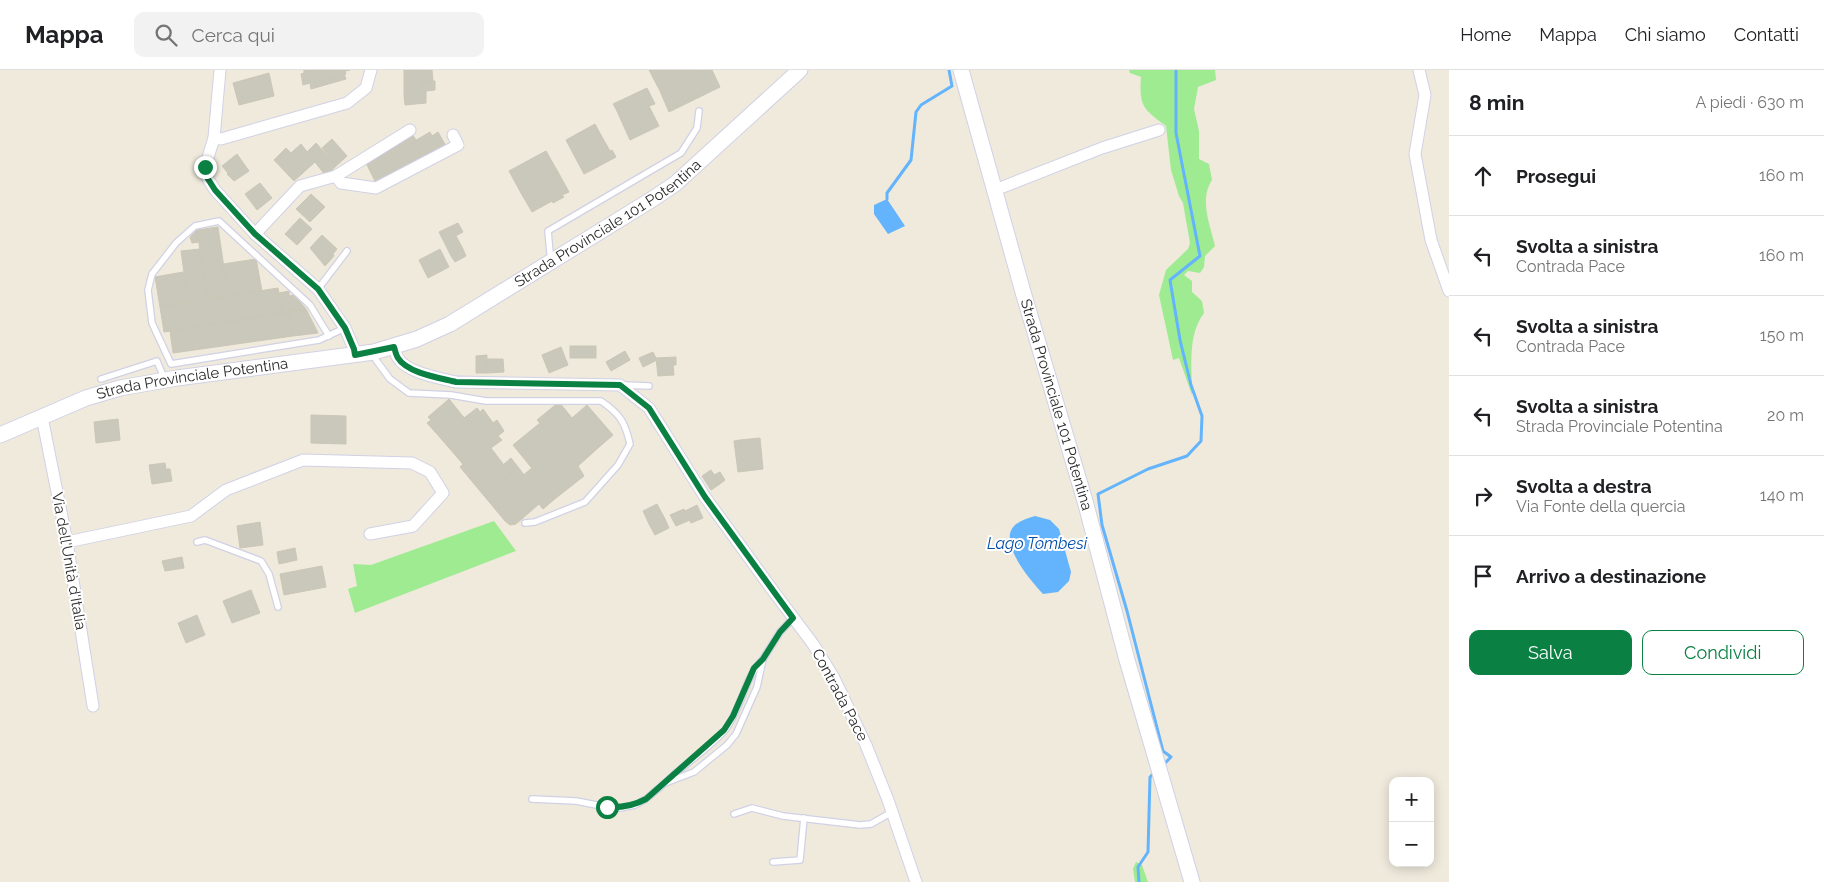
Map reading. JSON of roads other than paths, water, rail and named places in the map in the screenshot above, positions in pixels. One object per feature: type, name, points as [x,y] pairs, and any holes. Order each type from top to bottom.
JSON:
[{"type":"main road","name":"Strada Provinciale 101 Potentina","points":[[394,347],[417,340],[450,324],[675,184],[800,70]]},
{"type":"main road","name":"Strada Provinciale 101 Potentina","points":[[961,70],[1023,292],[1083,494],[1127,660],[1192,882]]},
{"type":"main road","name":"Strada Provinciale Potentina","points":[[0,435],[86,398],[120,388],[164,380],[355,355],[394,347]]},
{"type":"street","points":[[220,70],[214,138],[205,167],[208,179],[215,190],[255,234],[318,289],[345,328],[355,355]]},
{"type":"street","points":[[214,138],[221,139],[347,103],[366,88],[371,70]]},
{"type":"street","points":[[1420,70],[1426,96],[1415,154],[1432,240],[1449,291]]},
{"type":"street","points":[[255,234],[300,186],[336,176],[410,130]]},
{"type":"street","points":[[996,190],[1102,148],[1159,130]]},
{"type":"street","points":[[336,176],[341,182],[376,188],[458,144],[453,136]]},
{"type":"street","points":[[394,347],[398,359],[409,368],[456,382],[620,385]]},
{"type":"street","name":"Contrada Pace","points":[[620,385],[649,408],[705,497],[814,644],[834,678],[866,745],[916,882]]},
{"type":"street","name":"Via dell'Unità d'Italia","points":[[42,417],[66,542],[92,706]]},
{"type":"street","points":[[66,542],[191,516],[226,490],[303,460],[412,463],[430,472],[443,493],[413,526],[370,534]]},
{"type":"lane","points":[[554,260],[550,253],[548,230],[681,154],[697,128],[699,111]]},
{"type":"lane","points":[[329,336],[310,305],[219,221],[195,226],[176,243],[152,274],[148,290],[152,322],[171,364],[319,340],[329,336],[345,328]]},
{"type":"lane","points":[[318,289],[347,251]]},
{"type":"lane","points":[[374,352],[376,360],[390,379],[409,393],[451,395],[486,401],[601,400],[615,410],[626,425],[630,444],[618,465],[585,502],[535,522],[525,523]]},
{"type":"lane","points":[[101,379],[157,361],[164,380]]},
{"type":"lane","points":[[620,385],[649,386]]},
{"type":"lane","points":[[197,542],[205,540],[261,561],[269,574],[278,607]]},
{"type":"lane","points":[[532,799],[576,801],[621,808],[635,805],[646,799],[724,730],[733,716],[754,668],[763,659],[780,632],[793,618]]},
{"type":"lane","points":[[665,783],[694,772],[736,734],[757,687],[763,659]]},
{"type":"lane","points":[[734,814],[752,808],[783,816],[860,825],[871,824],[892,812]]},
{"type":"lane","points":[[773,862],[800,860],[804,818]]},
{"type":"water","points":[[887,199],[905,226],[888,234],[874,214],[874,205]]},
{"type":"water","name":"Lago Tombesi","points":[[1035,516],[1050,520],[1059,529],[1071,572],[1069,581],[1058,592],[1043,594],[1024,571],[1013,552],[1010,533],[1014,526],[1021,521]]},
{"type":"waterway","points":[[887,199],[887,193],[911,160],[916,112],[921,105],[952,86],[949,70]]},
{"type":"waterway","points":[[1163,765],[1171,757],[1163,751],[1127,611],[1102,525],[1098,494],[1148,469],[1187,456],[1201,441],[1202,416],[1191,385],[1180,340],[1170,280],[1200,256],[1176,133],[1176,70]]},
{"type":"waterway","points":[[1139,882],[1138,867],[1148,852],[1150,777],[1154,773]]}]
